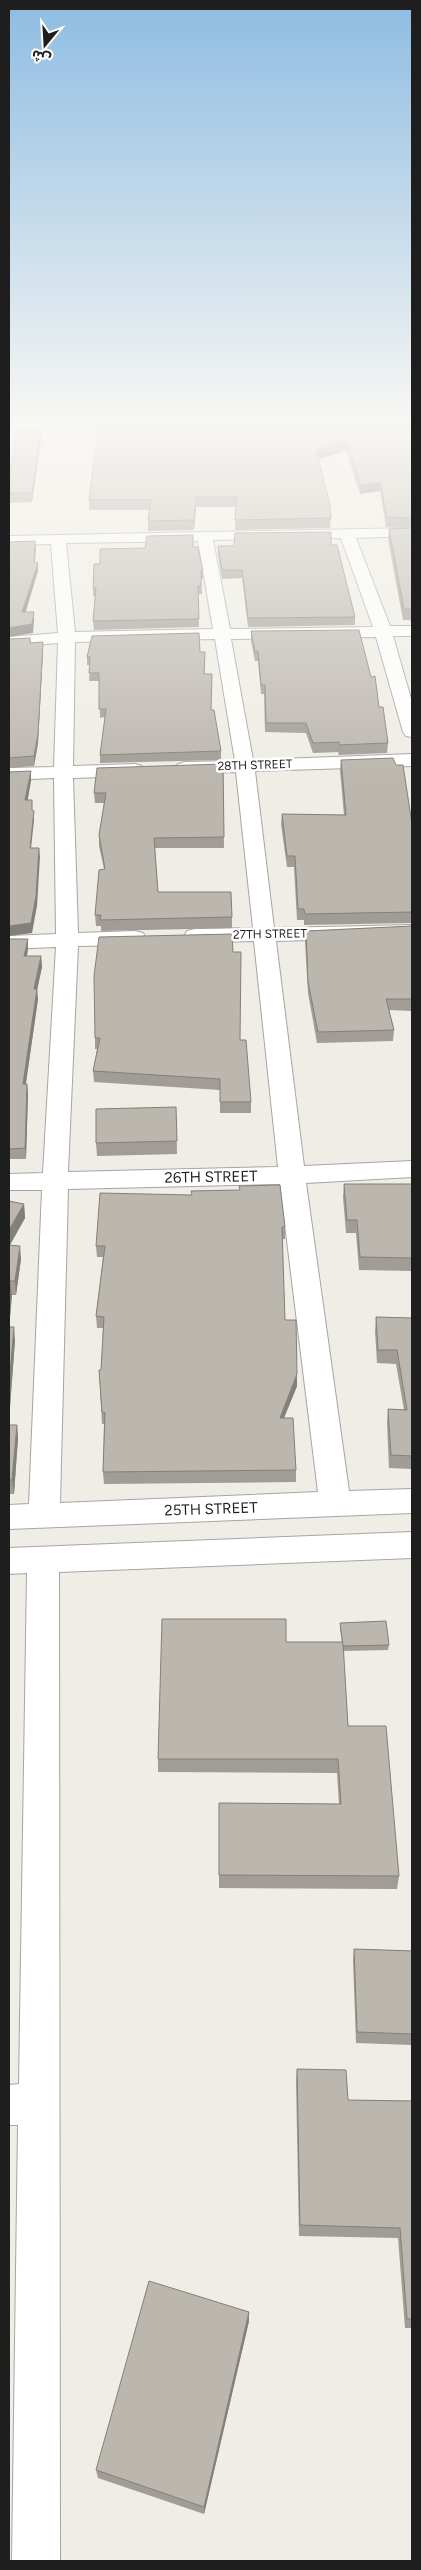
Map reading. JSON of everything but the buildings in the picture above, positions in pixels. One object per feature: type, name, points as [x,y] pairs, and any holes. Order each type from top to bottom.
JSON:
[{"type":"street","points":[[44,1516],[55,1181],[67,941],[63,773],[68,637],[58,541]]},
{"type":"street","points":[[206,541],[245,765],[293,1175],[335,1504]]},
{"type":"street","points":[[351,541],[383,631],[412,732]]},
{"type":"street","points":[[9,642],[68,637],[412,630]]},
{"type":"street","name":"28TH STREET","points":[[169,769],[412,760]]},
{"type":"street","points":[[9,774],[150,769]]},
{"type":"street","name":"27TH STREET","points":[[9,942],[412,931]]},
{"type":"street","name":"26TH STREET","points":[[9,1182],[412,1170]]},
{"type":"street","name":"25TH STREET","points":[[9,1517],[412,1501]]},
{"type":"street","points":[[36,2561],[24,2104],[26,1561],[412,1545]]}]
